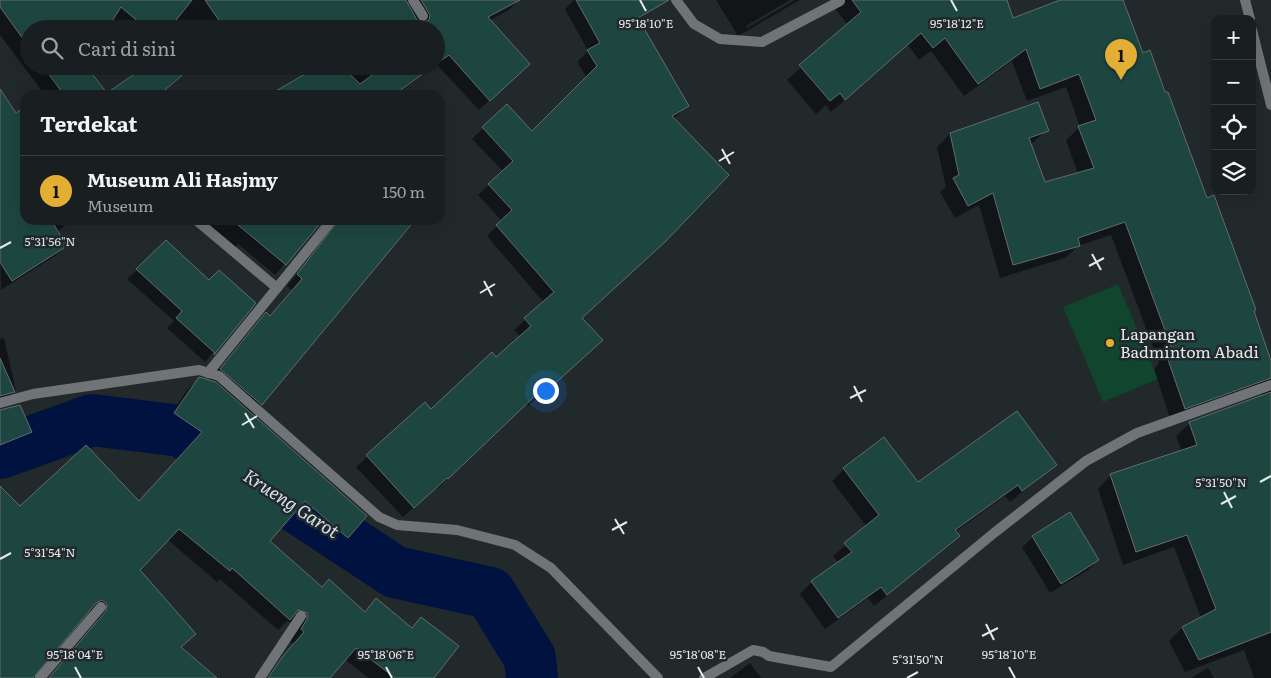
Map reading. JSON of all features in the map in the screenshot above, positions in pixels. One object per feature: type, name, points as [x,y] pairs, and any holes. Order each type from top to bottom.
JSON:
[{"type":"street","points":[[413,0],[423,16]]},
{"type":"street","points":[[676,0],[694,24],[720,39],[762,42],[840,2]]},
{"type":"street","points":[[1245,0],[1249,15]]},
{"type":"street","points":[[1256,46],[1271,105]]},
{"type":"street","points":[[202,225],[276,288]]},
{"type":"street","points":[[208,373],[328,225]]},
{"type":"street","points":[[0,404],[42,393],[199,370],[219,376],[379,518],[397,525],[457,530],[516,545],[551,568],[658,678]]},
{"type":"street","points":[[704,678],[753,650],[763,652],[769,656],[831,667],[994,533],[1086,461],[1137,433],[1271,385]]},
{"type":"street","points":[[40,678],[101,607]]},
{"type":"street","points":[[260,678],[301,616]]},
{"type":"green space","name":"Lapangan Badmintom Abadi","points":[[1118,284],[1158,379],[1103,402],[1063,307]]},
{"type":"building","points":[[0,0],[192,0],[176,20],[136,20],[121,7],[113,20],[20,20],[20,35],[0,7]]},
{"type":"building","points":[[205,0],[406,0],[417,20],[219,20]]},
{"type":"building","points":[[421,0],[520,0],[488,17],[530,64],[490,101],[449,55],[445,58],[445,20],[429,20],[430,15]]},
{"type":"building","points":[[576,0],[669,0],[638,18],[689,106],[672,116],[729,175],[666,241],[582,318],[603,340],[540,397],[537,394],[448,479],[414,508],[366,455],[425,402],[431,409],[492,352],[496,357],[531,326],[524,318],[554,292],[496,225],[512,210],[488,184],[513,161],[482,127],[507,104],[532,131],[597,66],[587,50],[600,43]]},
{"type":"building","points":[[852,0],[1007,0],[1013,18],[1060,0],[1123,0],[1143,53],[1150,50],[1165,92],[1168,92],[1207,198],[1214,195],[1256,310],[1254,311],[1271,361],[1271,378],[1185,409],[1166,354],[1173,352],[1125,222],[1078,238],[1080,246],[1013,265],[993,193],[968,206],[953,178],[959,175],[950,133],[1038,102],[1049,131],[1029,138],[1045,182],[1094,168],[1078,126],[1096,120],[1079,74],[1040,89],[1026,49],[978,84],[945,38],[933,48],[921,33],[845,100],[840,93],[830,101],[799,65],[861,12]]},
{"type":"building","points":[[50,75],[93,75],[105,90],[60,90]]},
{"type":"building","points":[[133,75],[182,75],[165,90],[111,90]]},
{"type":"building","points":[[303,75],[350,75],[360,84],[372,75],[422,75],[401,90],[278,90]]},
{"type":"building","points":[[0,89],[16,113],[20,110],[20,225],[54,225],[67,246],[12,281],[0,262]]},
{"type":"building","points":[[238,225],[319,225],[286,265]]},
{"type":"building","points":[[335,225],[411,225],[262,405],[220,369],[266,312],[270,316],[302,279],[297,274]]},
{"type":"building","points":[[166,240],[209,280],[219,270],[256,303],[214,355],[215,353],[176,318],[182,311],[136,269]]},
{"type":"building","points":[[0,358],[15,392],[0,396]]},
{"type":"building","points":[[199,377],[216,382],[367,516],[348,538],[305,501],[270,541],[322,587],[329,579],[365,612],[376,598],[412,628],[421,617],[459,646],[434,678],[395,678],[356,648],[330,678],[268,678],[283,656],[304,632],[301,629],[307,619],[307,613],[298,610],[290,620],[232,568],[230,571],[179,529],[140,570],[196,634],[181,647],[217,678],[49,678],[106,611],[107,604],[102,600],[96,603],[33,678],[0,678],[0,486],[20,506],[86,445],[139,501],[202,432],[174,413]]},
{"type":"building","points":[[1271,392],[1271,632],[1199,660],[1182,627],[1216,609],[1187,535],[1136,552],[1110,474],[1197,445],[1189,422]]},
{"type":"building","points":[[20,405],[32,432],[0,445],[0,410]]},
{"type":"building","points":[[1017,411],[1057,465],[1022,491],[1018,485],[955,530],[960,536],[887,595],[881,587],[838,618],[811,581],[852,552],[844,543],[879,515],[843,468],[884,437],[918,482]]},
{"type":"building","points":[[1070,512],[1099,560],[1061,584],[1032,536]]},
{"type":"waterway","name":"Krueng Garot","points":[[0,453],[92,420],[181,431],[395,572],[490,593],[530,658],[532,678]]},
{"type":"place","name":"Museum Ali Hasjmy","points":[[1121,80]]},
{"type":"place","name":"Lapangan Badmintom Abadi","points":[[1110,343]]}]
